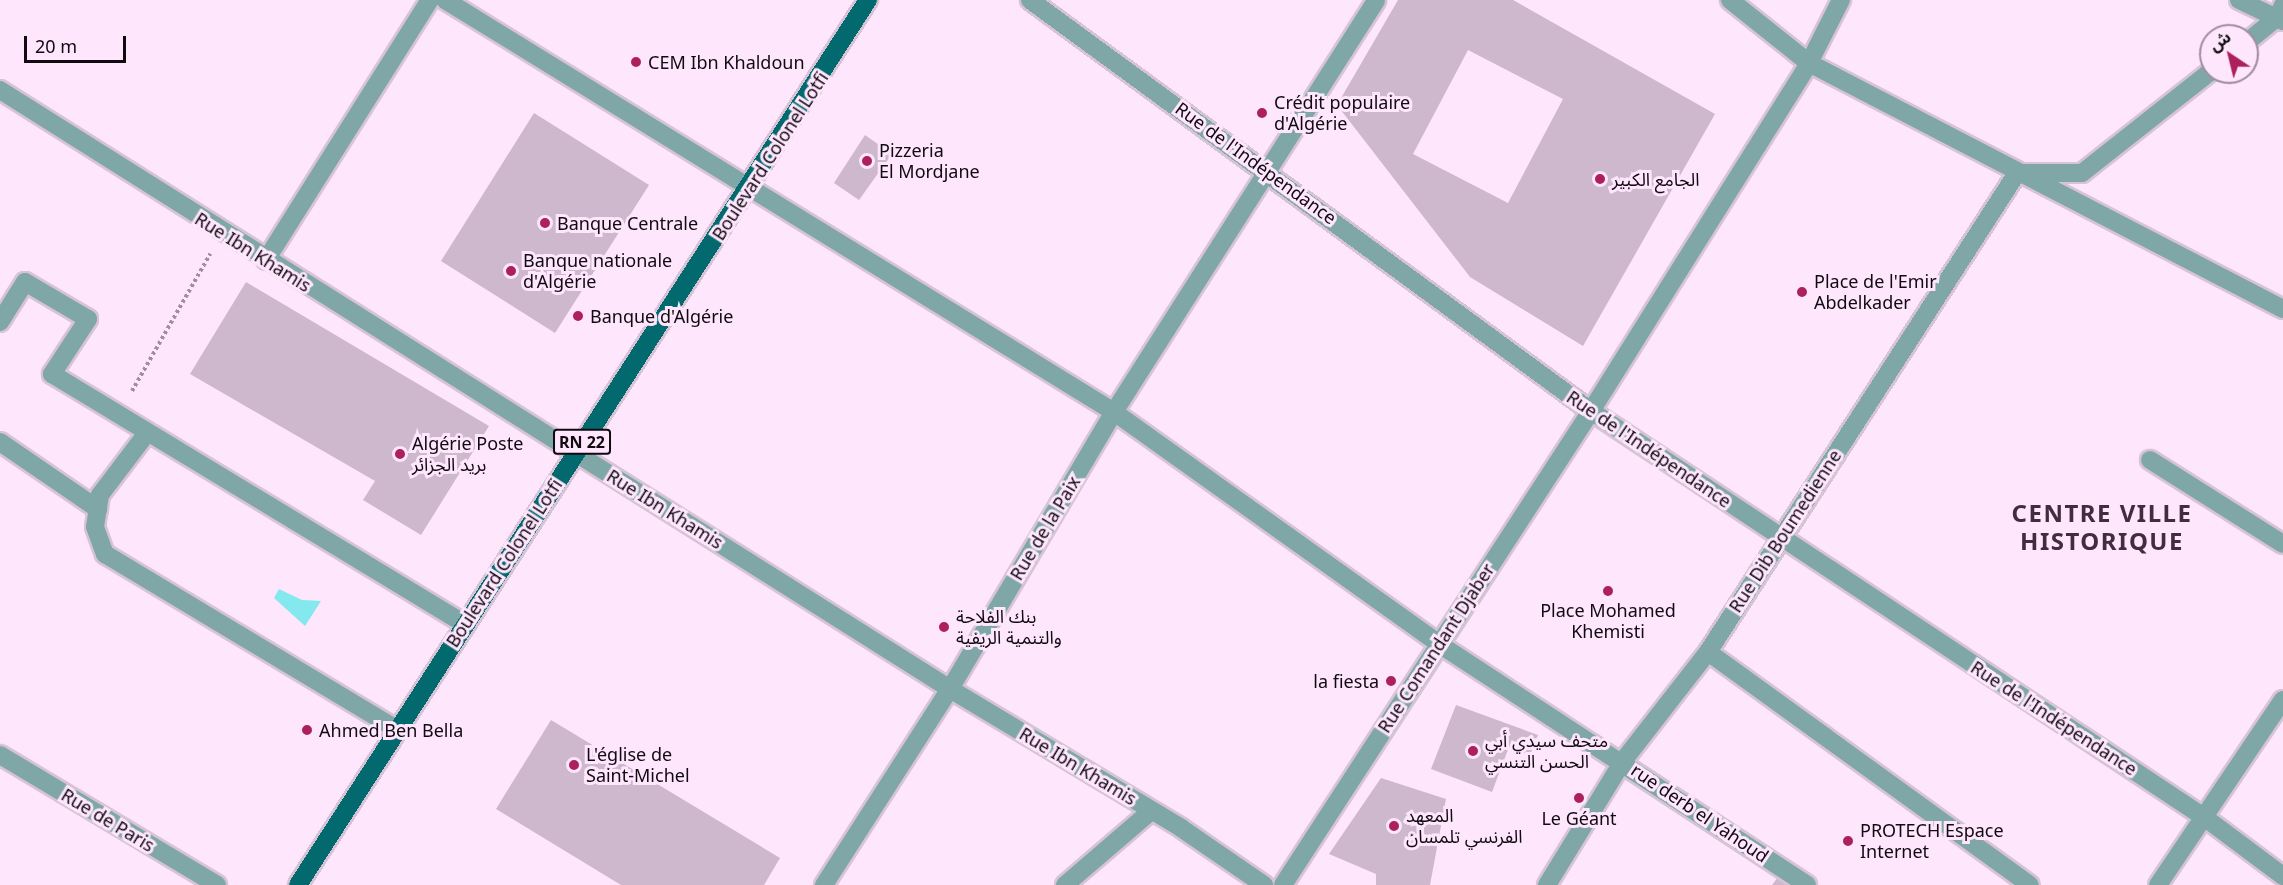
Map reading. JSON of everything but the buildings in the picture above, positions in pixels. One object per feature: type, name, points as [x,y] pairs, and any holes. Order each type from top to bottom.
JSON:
[{"type":"main road","name":"Boulevard Colonel Lotfi","points":[[298,885],[575,452],[752,186],[868,0]]},
{"type":"street","points":[[266,260],[429,0]]},
{"type":"street","name":"rue derb el Yahoud","points":[[445,0],[752,186],[1114,412],[1439,644],[1623,761],[1807,885]]},
{"type":"street","name":"Rue de l'Indépendance","points":[[1029,0],[1266,170],[1591,411],[2204,817],[2283,876]]},
{"type":"street","name":"Rue de la Paix","points":[[824,885],[950,689],[1114,412],[1266,170],[1377,0]]},
{"type":"street","points":[[1730,0],[1809,63],[2017,173],[2283,309]]},
{"type":"street","name":"Rue Comandant Djaber","points":[[1283,885],[1591,411],[1809,63],[1841,0]]},
{"type":"street","points":[[2239,0],[2281,15]]},
{"type":"street","points":[[2259,32],[2281,15]]},
{"type":"street","points":[[2017,173],[2082,173],[2199,80]]},
{"type":"street","name":"Rue Ibn Khamis","points":[[0,90],[223,233],[950,689],[1181,828],[1264,885]]},
{"type":"street","name":"Rue Dib Boumedienne","points":[[1549,884],[1623,761],[1708,651],[2017,173]]},
{"type":"street","points":[[0,322],[25,282],[88,319],[52,374],[464,624]]},
{"type":"street","points":[[147,433],[100,495],[95,527],[105,554],[396,729]]},
{"type":"street","points":[[0,442],[98,508]]},
{"type":"street","points":[[2150,460],[2283,544]]},
{"type":"street","points":[[1708,651],[2030,885]]},
{"type":"street","points":[[2158,885],[2283,700]]},
{"type":"street","name":"Rue de Paris","points":[[0,755],[217,885]]},
{"type":"street","points":[[1065,885],[1151,810]]},
{"type":"path","points":[[119,415],[223,233]]},
{"type":"water","points":[[279,589],[302,600],[321,601],[305,626],[274,598]]},
{"type":"place","name":"CEM Ibn Khaldoun","points":[[636,62]]},
{"type":"place","name":"Crédit populaire d'Algérie","points":[[1262,113]]},
{"type":"place","name":"Pizzeria El Mordjane","points":[[867,161]]},
{"type":"place","name":"الجامع الكبير","points":[[1600,179]]},
{"type":"place","name":"Banque Centrale","points":[[545,223]]},
{"type":"place","name":"Banque nationale d'Algérie","points":[[511,271]]},
{"type":"place","name":"Place de l'Emir Abdelkader","points":[[1802,292]]},
{"type":"place","name":"Banque d'Algérie","points":[[578,316]]},
{"type":"place","name":"Algérie Poste بريد الجزائر","points":[[400,454]]},
{"type":"place","name":"Place Mohamed Khemisti","points":[[1608,591]]},
{"type":"place","name":"بنك الفلاحة والتنمية الريفية","points":[[944,627]]},
{"type":"place","name":"la fiesta","points":[[1391,681]]},
{"type":"place","name":"Ahmed Ben Bella","points":[[307,730]]},
{"type":"place","name":"متحف سيدي أبي الحسن التنسي","points":[[1473,751]]},
{"type":"place","name":"L'église de Saint-Michel","points":[[574,765]]},
{"type":"place","name":"Le Géant","points":[[1579,798]]},
{"type":"place","name":"المعهد الفرنسي تلمسان","points":[[1394,826]]},
{"type":"place","name":"PROTECH Espace Internet","points":[[1848,841]]},
{"type":"district","name":"CENTRE VILLE HISTORIQUE","points":[[2102,527]]}]
